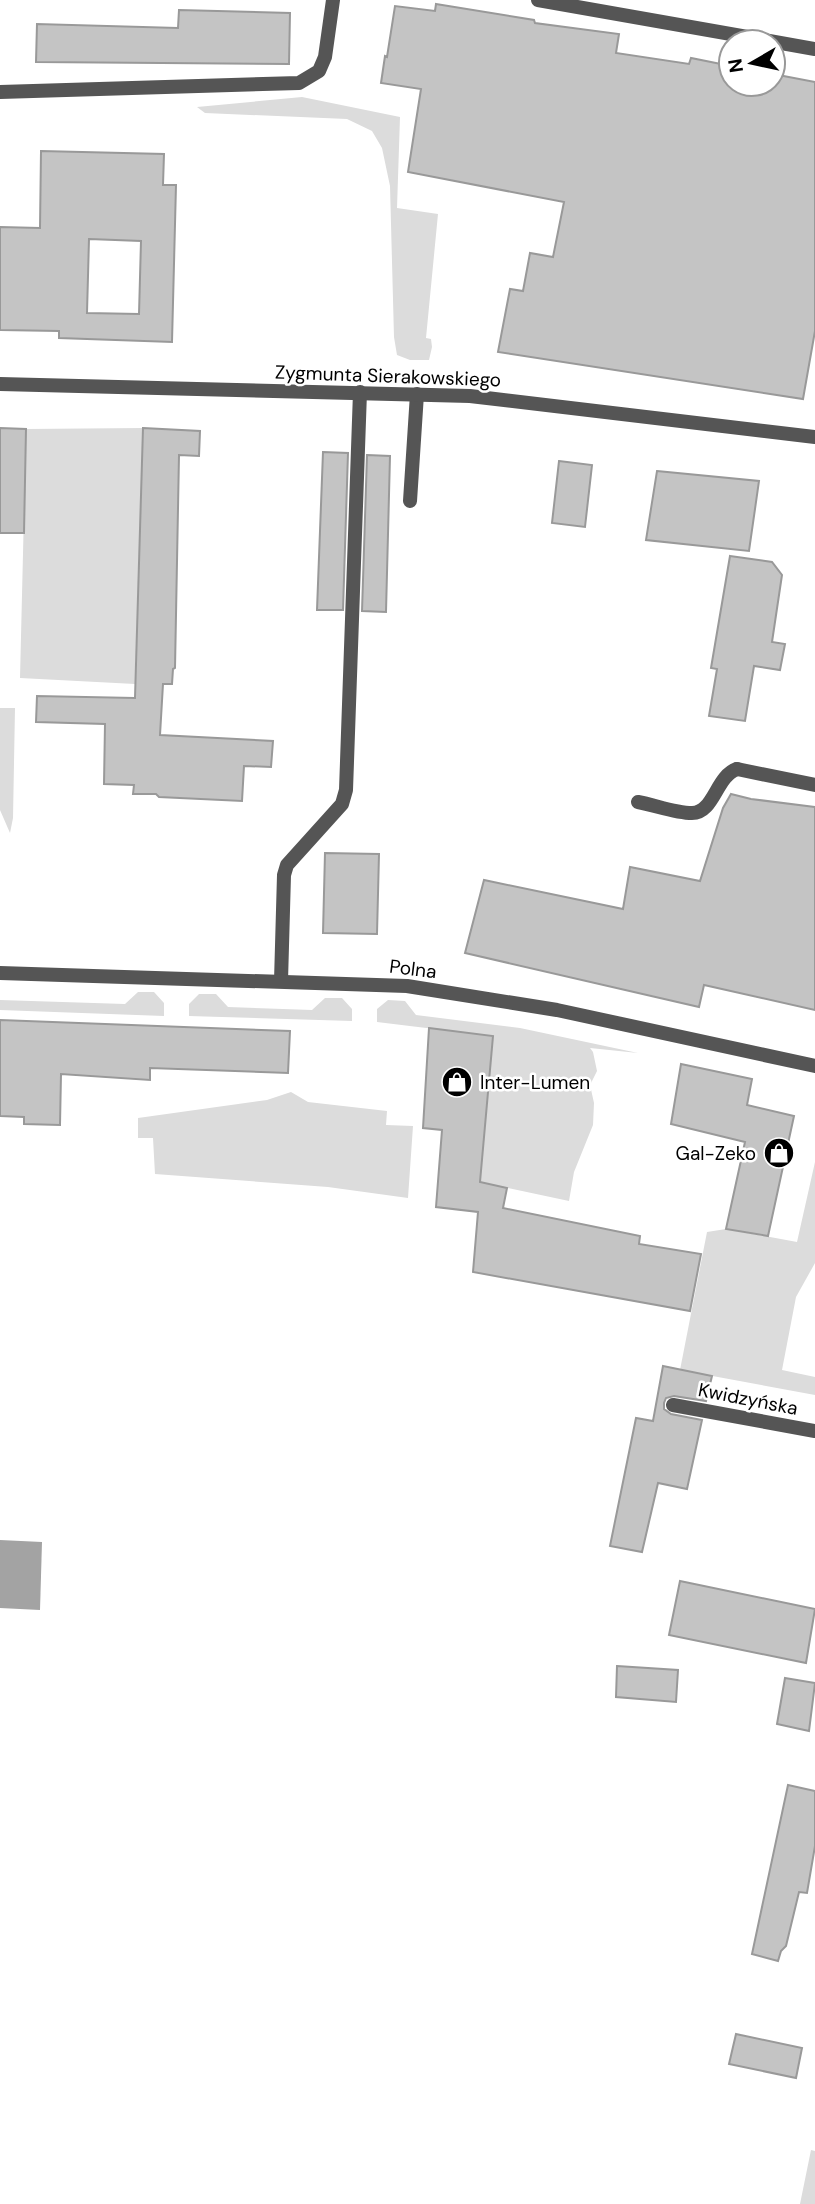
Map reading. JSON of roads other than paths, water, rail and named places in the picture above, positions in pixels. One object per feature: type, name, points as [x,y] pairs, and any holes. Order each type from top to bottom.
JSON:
[{"type":"street","points":[[0,92],[299,83],[319,71],[325,57],[333,0]]},
{"type":"street","points":[[538,0],[815,49]]},
{"type":"street","name":"Zygmunta Sierakowskiego","points":[[0,384],[470,396],[815,438]]},
{"type":"street","points":[[281,981],[284,875],[287,865],[342,804],[346,790],[360,392]]},
{"type":"street","points":[[410,500],[417,394]]},
{"type":"street","points":[[638,802],[694,814],[705,808],[725,776],[737,769],[815,785]]},
{"type":"street","name":"Polna","points":[[0,973],[422,988],[557,1010],[815,1066]]},
{"type":"street","name":"Kwidzyńska","points":[[673,1405],[815,1431]]},
{"type":"place","name":"Inter-Lumen","points":[[457,1082]]},
{"type":"place","name":"Gal-Zeko","points":[[779,1153]]}]
